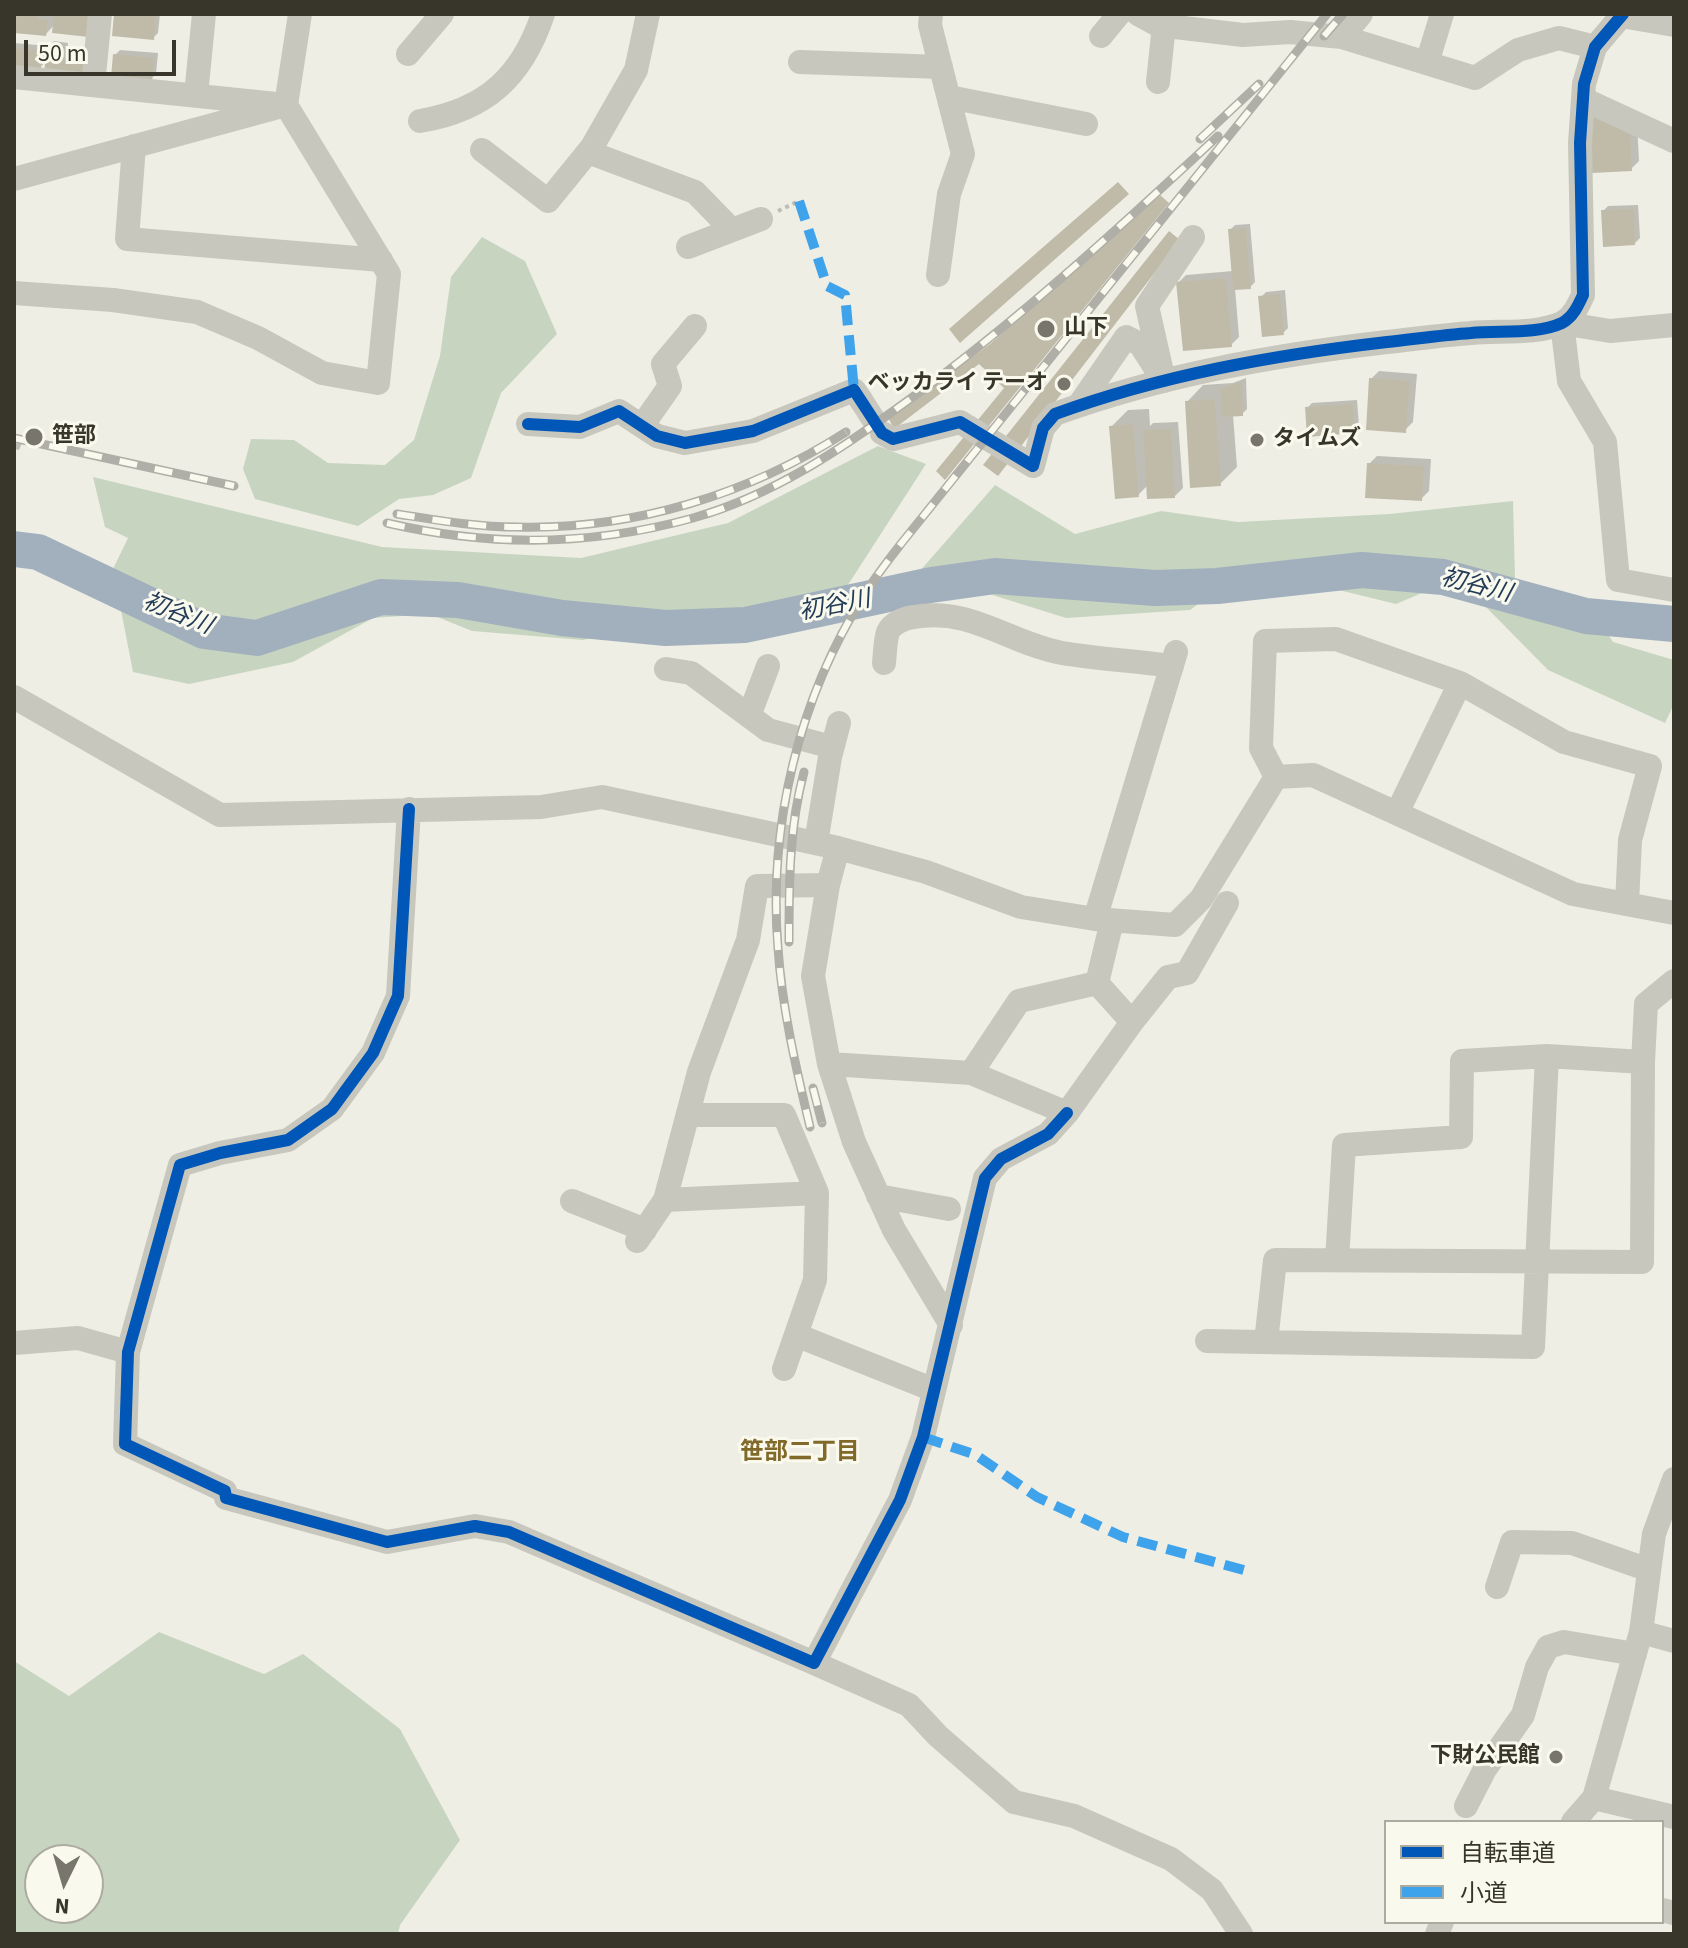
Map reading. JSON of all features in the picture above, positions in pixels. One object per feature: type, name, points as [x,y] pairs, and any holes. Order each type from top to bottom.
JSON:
[{"type":"street","points":[[93,85],[100,14]]},
{"type":"street","points":[[196,95],[204,14]]},
{"type":"street","points":[[14,293],[113,300],[197,312],[258,338],[322,373],[378,383],[389,274],[286,105],[300,14]]},
{"type":"street","points":[[408,54],[442,14]]},
{"type":"street","points":[[420,121],[443,117],[487,99],[519,67],[536,36],[543,14]]},
{"type":"street","points":[[482,150],[548,201],[588,152],[636,70],[648,14]]},
{"type":"street","points":[[931,14],[930,25],[963,154],[949,194],[938,275]]},
{"type":"street","points":[[1101,36],[1119,14]]},
{"type":"street","points":[[1138,14],[1164,25],[1248,24],[1290,32],[1326,29],[1361,14]]},
{"type":"street","points":[[1427,63],[1441,14]]},
{"type":"street","points":[[1562,323],[1578,306],[1583,295],[1580,143],[1587,72],[1595,47],[1622,15],[1674,25]]},
{"type":"street","points":[[1158,82],[1164,25]]},
{"type":"street","points":[[1326,29],[1475,78],[1518,50],[1559,38],[1595,47]]},
{"type":"street","points":[[800,62],[941,67]]},
{"type":"street","points":[[14,77],[286,105]]},
{"type":"street","points":[[949,97],[1086,124]]},
{"type":"street","points":[[1583,99],[1674,141]]},
{"type":"street","points":[[14,179],[286,105]]},
{"type":"street","points":[[134,146],[127,239],[381,260]]},
{"type":"street","points":[[588,152],[695,192],[731,229]]},
{"type":"street","points":[[688,247],[761,219]]},
{"type":"street","points":[[1164,381],[1147,306],[1193,237]]},
{"type":"street","points":[[1562,323],[1569,381],[1605,442],[1618,580],[1674,590]]},
{"type":"street","points":[[882,433],[893,439],[960,422],[1033,466],[1043,428],[1055,414],[1164,381],[1253,360],[1453,334],[1544,328],[1562,323],[1610,331],[1674,325]]},
{"type":"street","points":[[642,426],[670,386],[663,364],[695,326]]},
{"type":"street","points":[[1079,405],[1126,337],[1140,344],[1164,381]]},
{"type":"street","points":[[528,424],[580,427],[619,411],[657,436],[685,443],[753,431],[854,390],[861,400]]},
{"type":"street","points":[[884,663],[888,631],[895,624],[908,618],[934,614],[966,618],[1060,653],[1175,658],[1104,920],[1097,983],[1132,1022]]},
{"type":"street","points":[[1276,777],[1261,748],[1265,641],[1336,639],[1460,683],[1564,742],[1650,766],[1630,840],[1627,904]]},
{"type":"street","points":[[749,716],[768,666]]},
{"type":"street","points":[[666,669],[691,673],[768,730],[832,747]]},
{"type":"street","points":[[1397,813],[1460,683]]},
{"type":"street","points":[[14,697],[220,815],[541,807],[602,797],[827,845],[926,872],[1021,907],[1104,920],[1175,925],[1201,899],[1276,777]]},
{"type":"street","points":[[839,723],[832,747],[828,885],[813,976],[829,1064],[854,1142],[878,1196],[894,1230],[951,1325]]},
{"type":"street","points":[[1276,777],[1313,775],[1573,894],[1674,913]]},
{"type":"street","points":[[409,809],[398,996],[373,1053],[332,1109],[288,1140],[220,1153],[180,1165],[128,1352],[125,1444],[225,1491],[226,1498],[387,1542],[475,1526],[509,1532],[814,1663],[909,1705],[938,1736],[1014,1802],[1074,1816],[1171,1859],[1212,1890],[1241,1934]]},
{"type":"street","points":[[572,1201],[641,1235],[665,1200],[699,1072],[748,940],[757,886],[828,885]]},
{"type":"street","points":[[814,1663],[900,1500],[923,1437],[985,1178],[1001,1159],[1048,1134],[1067,1113],[1168,977],[1187,973],[1227,903]]},
{"type":"street","points":[[1266,1342],[1275,1260],[1642,1262],[1646,1004],[1674,981]]},
{"type":"street","points":[[971,1073],[1019,1001],[1097,983]]},
{"type":"street","points":[[1337,1260],[1344,1145],[1461,1137],[1462,1061],[1547,1056],[1643,1062]]},
{"type":"street","points":[[1207,1341],[1533,1347],[1547,1056]]},
{"type":"street","points":[[829,1064],[971,1073],[1067,1113]]},
{"type":"street","points":[[688,1115],[784,1115],[817,1193],[815,1280],[784,1369]]},
{"type":"street","points":[[665,1200],[817,1193]]},
{"type":"street","points":[[878,1196],[949,1209]]},
{"type":"street","points":[[796,1335],[934,1390]]},
{"type":"street","points":[[14,1343],[78,1338],[128,1352]]},
{"type":"street","points":[[1575,1820],[1594,1798],[1638,1643],[1654,1534],[1674,1479]]},
{"type":"street","points":[[1497,1587],[1512,1542],[1572,1543],[1649,1570]]},
{"type":"street","points":[[1466,1806],[1485,1769],[1523,1715],[1537,1667],[1548,1647],[1564,1642],[1674,1641]]},
{"type":"street","points":[[1594,1798],[1674,1817]]},
{"type":"green space","points":[[482,237],[525,261],[557,334],[501,393],[471,478],[433,495],[399,499],[358,526],[255,499],[243,469],[251,439],[294,440],[328,463],[385,465],[414,440],[440,356],[451,277]]},
{"type":"green space","points":[[878,446],[926,464],[844,591],[729,610],[583,640],[472,631],[430,614],[373,618],[293,662],[189,684],[133,672],[113,569],[128,538],[105,527],[93,477],[382,547],[581,558],[728,523]]},
{"type":"green space","points":[[995,485],[1075,534],[1161,511],[1238,522],[1389,514],[1513,501],[1515,578],[1591,606],[1613,642],[1674,660],[1674,704],[1665,723],[1548,670],[1486,607],[1429,590],[1396,604],[1249,568],[1190,610],[1066,618],[919,572]]},
{"type":"green space","points":[[159,1632],[264,1674],[303,1654],[400,1729],[460,1840],[400,1925],[398,1934],[14,1934],[14,1661],[69,1696]]},
{"type":"building","points":[[19,14],[38,14],[38,19],[48,20],[46,36],[14,33],[14,17],[19,17]]},
{"type":"building","points":[[54,14],[91,14],[89,37],[52,33]]},
{"type":"building","points":[[114,14],[156,14],[154,40],[112,36]]},
{"type":"building","points":[[47,45],[64,47],[63,59],[85,61],[83,78],[44,74]]},
{"type":"building","points":[[14,48],[42,50],[41,69],[14,67]]},
{"type":"building","points":[[113,54],[154,58],[152,81],[111,78]]},
{"type":"building","points":[[1590,114],[1630,131],[1632,171],[1591,173]]},
{"type":"building","points":[[1118,182],[1129,194],[960,343],[949,329]]},
{"type":"building","points":[[1160,195],[1169,203],[945,480],[936,471],[1004,388],[979,364],[894,429],[889,419],[990,344]]},
{"type":"building","points":[[1634,209],[1635,245],[1603,247],[1601,210]]},
{"type":"building","points":[[1246,228],[1251,289],[1233,290],[1228,229]]},
{"type":"building","points":[[1169,231],[1180,240],[998,476],[983,465]]},
{"type":"building","points":[[1226,278],[1232,347],[1183,351],[1176,282]]},
{"type":"building","points":[[1280,294],[1284,335],[1262,337],[1258,296]]},
{"type":"building","points":[[1369,378],[1410,381],[1406,433],[1366,430]]},
{"type":"building","points":[[1242,381],[1243,416],[1222,417],[1220,389]]},
{"type":"building","points":[[1215,399],[1221,486],[1190,488],[1185,401]]},
{"type":"building","points":[[1353,404],[1355,433],[1307,437],[1305,407]]},
{"type":"building","points":[[1133,424],[1139,497],[1115,499],[1109,426]]},
{"type":"building","points":[[1171,429],[1175,498],[1147,499],[1143,430]]},
{"type":"building","points":[[1367,463],[1424,466],[1422,501],[1365,498]]},
{"type":"waterway","name":"初谷川","points":[[14,549],[38,552],[204,631],[257,638],[381,597],[458,600],[562,618],[666,628],[745,625],[931,585],[995,576],[1155,588],[1217,586],[1362,570],[1443,577],[1586,616],[1674,624]]},
{"type":"tunnel","points":[[861,400],[882,433]]},
{"type":"railway","points":[[810,1127],[783,993],[776,902],[778,856],[793,764],[822,676],[842,634],[877,575],[1327,14]]},
{"type":"railway","points":[[1324,36],[1343,14]]},
{"type":"railway","points":[[1200,139],[1259,84]]},
{"type":"railway","points":[[387,523],[425,531],[502,539],[579,538],[617,534],[693,518],[752,497],[833,452],[950,369],[1068,272],[1218,136]]},
{"type":"railway","points":[[397,514],[517,527],[561,526],[647,515],[730,490],[809,454],[846,432]]},
{"type":"railway","points":[[14,438],[234,486]]},
{"type":"railway","points":[[789,942],[793,835],[804,772]]},
{"type":"railway","points":[[813,1088],[822,1123]]},
{"type":"marked path","points":[[799,201],[827,286],[845,295],[854,390]]},
{"type":"marked path","points":[[923,1437],[976,1455],[1037,1497],[1123,1537],[1251,1572]]},
{"type":"cycle path","points":[[528,424],[580,427],[619,411],[657,436],[685,443],[753,431],[854,390],[882,433],[893,439],[960,422],[1033,466],[1043,428],[1055,414],[1136,388],[1219,368],[1302,353],[1450,335],[1552,327],[1566,321],[1583,295],[1580,143],[1584,84],[1595,47],[1623,14]]},
{"type":"cycle path","points":[[409,809],[398,996],[373,1053],[332,1109],[288,1140],[220,1153],[180,1165],[128,1352],[125,1444],[225,1491],[226,1498],[387,1542],[475,1526],[509,1532],[814,1663],[900,1500],[923,1437],[985,1178],[1001,1159],[1048,1134],[1067,1113]]},
{"type":"place","name":"山下","points":[[1046,329]]},
{"type":"place","name":"ベッカライ テーオ","points":[[1064,384]]},
{"type":"place","name":"笹部","points":[[34,437]]},
{"type":"place","name":"タイムズ","points":[[1257,440]]},
{"type":"place","name":"下財公民館","points":[[1556,1757]]},
{"type":"district","name":"笹部二丁目","points":[[800,1454]]}]
